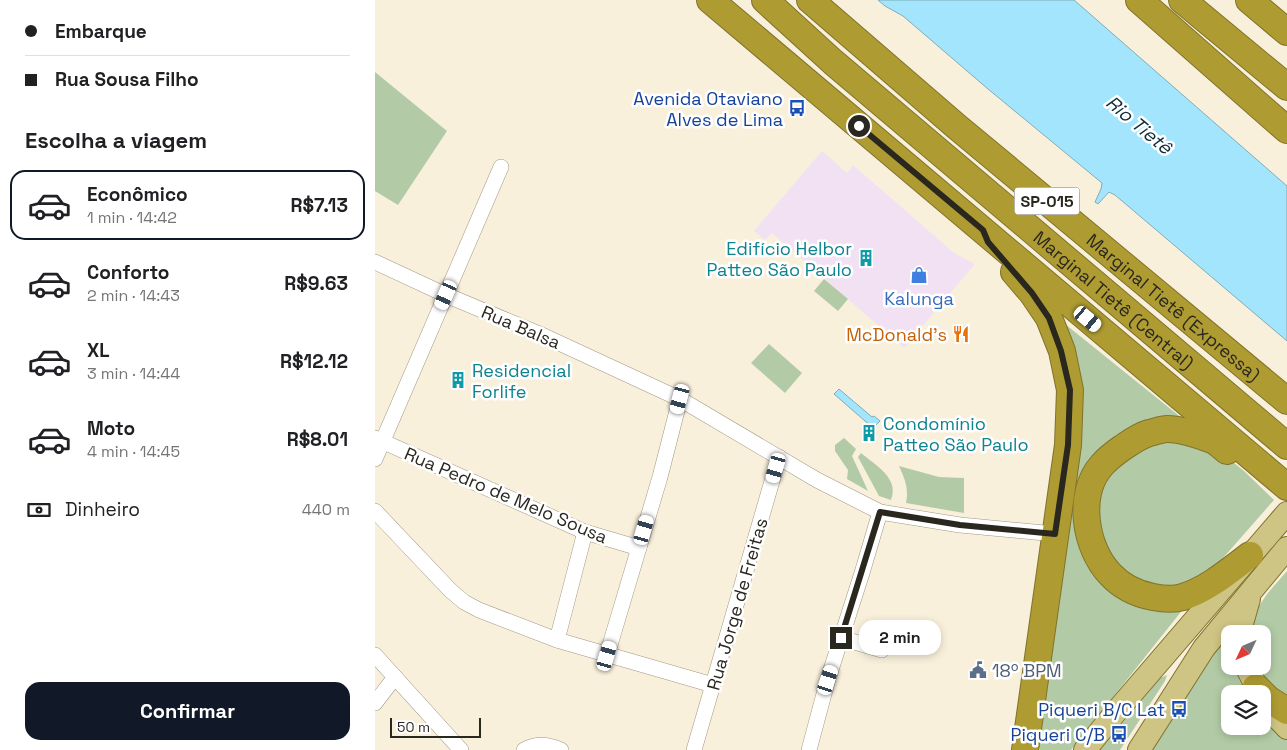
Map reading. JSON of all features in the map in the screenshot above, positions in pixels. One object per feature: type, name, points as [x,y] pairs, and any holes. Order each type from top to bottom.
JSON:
[{"type":"highway","points":[[710,0],[1287,487]]},
{"type":"highway","points":[[746,0],[833,62]]},
{"type":"highway","name":"Marginal Tietê (Central)","points":[[765,0],[833,62],[1285,444]]},
{"type":"highway","name":"Marginal Tietê (Expressa)","points":[[810,0],[956,126],[1287,401]]},
{"type":"highway","points":[[1139,0],[1287,130]]},
{"type":"highway","points":[[1182,0],[1287,87]]},
{"type":"highway","points":[[1249,0],[1287,32]]},
{"type":"highway","points":[[983,230],[988,242],[1032,293],[1049,318],[1061,351],[1070,390],[1068,445],[1025,750]]},
{"type":"highway","points":[[1255,460],[1238,458],[1213,440],[1176,429],[1165,429],[1140,436],[1101,465],[1094,477],[1087,506],[1093,548],[1102,564],[1120,584],[1147,596],[1166,599],[1182,598],[1220,578],[1255,550]]},
{"type":"highway","points":[[1271,701],[1287,712]]},
{"type":"main road","points":[[1085,750],[1287,513]]},
{"type":"main road","points":[[1139,750],[1199,654],[1282,555]]},
{"type":"main road","points":[[1242,625],[1252,589]]},
{"type":"main road","points":[[1271,711],[1287,728]]},
{"type":"street","points":[[375,459],[379,440],[446,295],[501,167]]},
{"type":"street","name":"Rua Balsa","points":[[375,262],[446,295],[544,336],[680,399],[817,480],[880,512],[960,525],[1055,534]]},
{"type":"street","points":[[607,656],[660,476],[680,399]]},
{"type":"street","name":"Rua Pedro de Melo Sousa","points":[[379,440],[585,532],[639,548]]},
{"type":"street","name":"Rua Jorge de Freitas","points":[[694,750],[779,457]]},
{"type":"street","points":[[375,511],[450,590],[464,602],[479,610],[557,640],[607,656],[713,685]]},
{"type":"street","points":[[809,750],[828,680],[880,512]]},
{"type":"street","points":[[557,640],[585,532]]},
{"type":"street","points":[[841,638],[882,650]]},
{"type":"street","points":[[375,655],[461,750]]},
{"type":"street","points":[[375,703],[395,677]]},
{"type":"street","points":[[524,750],[539,745],[552,746],[561,750]]},
{"type":"shaded area","points":[[822,151],[847,173],[853,165],[954,253],[975,264],[904,348],[772,233],[765,240],[754,231]]},
{"type":"green space","points":[[375,72],[447,131],[398,205],[375,191]]},
{"type":"green space","points":[[824,279],[848,299],[838,311],[814,291]]},
{"type":"green space","points":[[1065,324],[1183,419],[1097,462],[1088,558],[1184,608],[1071,750],[1040,750],[1038,744]]},
{"type":"green space","points":[[769,344],[802,373],[785,393],[751,363]]},
{"type":"green space","points":[[844,438],[856,449],[852,456],[868,491],[847,479],[848,470],[835,451],[835,445]]},
{"type":"green space","points":[[1174,438],[1222,453],[1274,500],[1216,566],[1191,582],[1174,587],[1137,583],[1116,567],[1096,522],[1106,471],[1128,452]]},
{"type":"green space","points":[[861,453],[879,467],[889,479],[893,492],[891,500],[879,496],[858,457]]},
{"type":"green space","points":[[899,466],[939,477],[964,478],[964,513],[906,503],[906,484]]},
{"type":"green space","points":[[1287,571],[1287,702],[1280,697],[1262,675],[1271,675],[1271,625],[1251,625],[1255,612],[1267,594]]},
{"type":"green space","points":[[1221,643],[1221,675],[1238,675],[1243,685],[1221,685],[1221,735],[1271,735],[1271,719],[1287,737],[1287,750],[1151,750],[1186,692]]},
{"type":"green space","points":[[1167,675],[1120,750],[1100,750],[1160,678]]},
{"type":"water","name":"Rio Tietê","points":[[878,0],[1074,0],[1287,186],[1287,341],[1115,195],[1109,192],[1098,204],[1095,202],[1102,183],[903,16]]},
{"type":"water","points":[[839,389],[872,417],[874,416],[880,421],[873,428],[834,394]]},
{"type":"place","name":"Avenida Otaviano Alves de Lima","points":[[797,108]]},
{"type":"place","name":"Edifício Helbor Patteo São Paulo","points":[[866,258]]},
{"type":"place","name":"Kalunga","points":[[919,275]]},
{"type":"place","name":"McDonald's","points":[[961,334]]},
{"type":"place","name":"Residencial Forlife","points":[[458,380]]},
{"type":"place","name":"Condomínio Patteo São Paulo","points":[[869,433]]},
{"type":"place","name":"18º BPM","points":[[978,670]]},
{"type":"place","name":"Piqueri B/C Lat","points":[[1179,709]]},
{"type":"place","name":"Piqueri C/B","points":[[1119,734]]},
{"type":"route","points":[[841,638],[880,512],[960,525],[1055,534],[1068,445],[1070,390],[1061,351],[1049,318],[1032,293],[988,242],[983,230],[859,126]]}]
